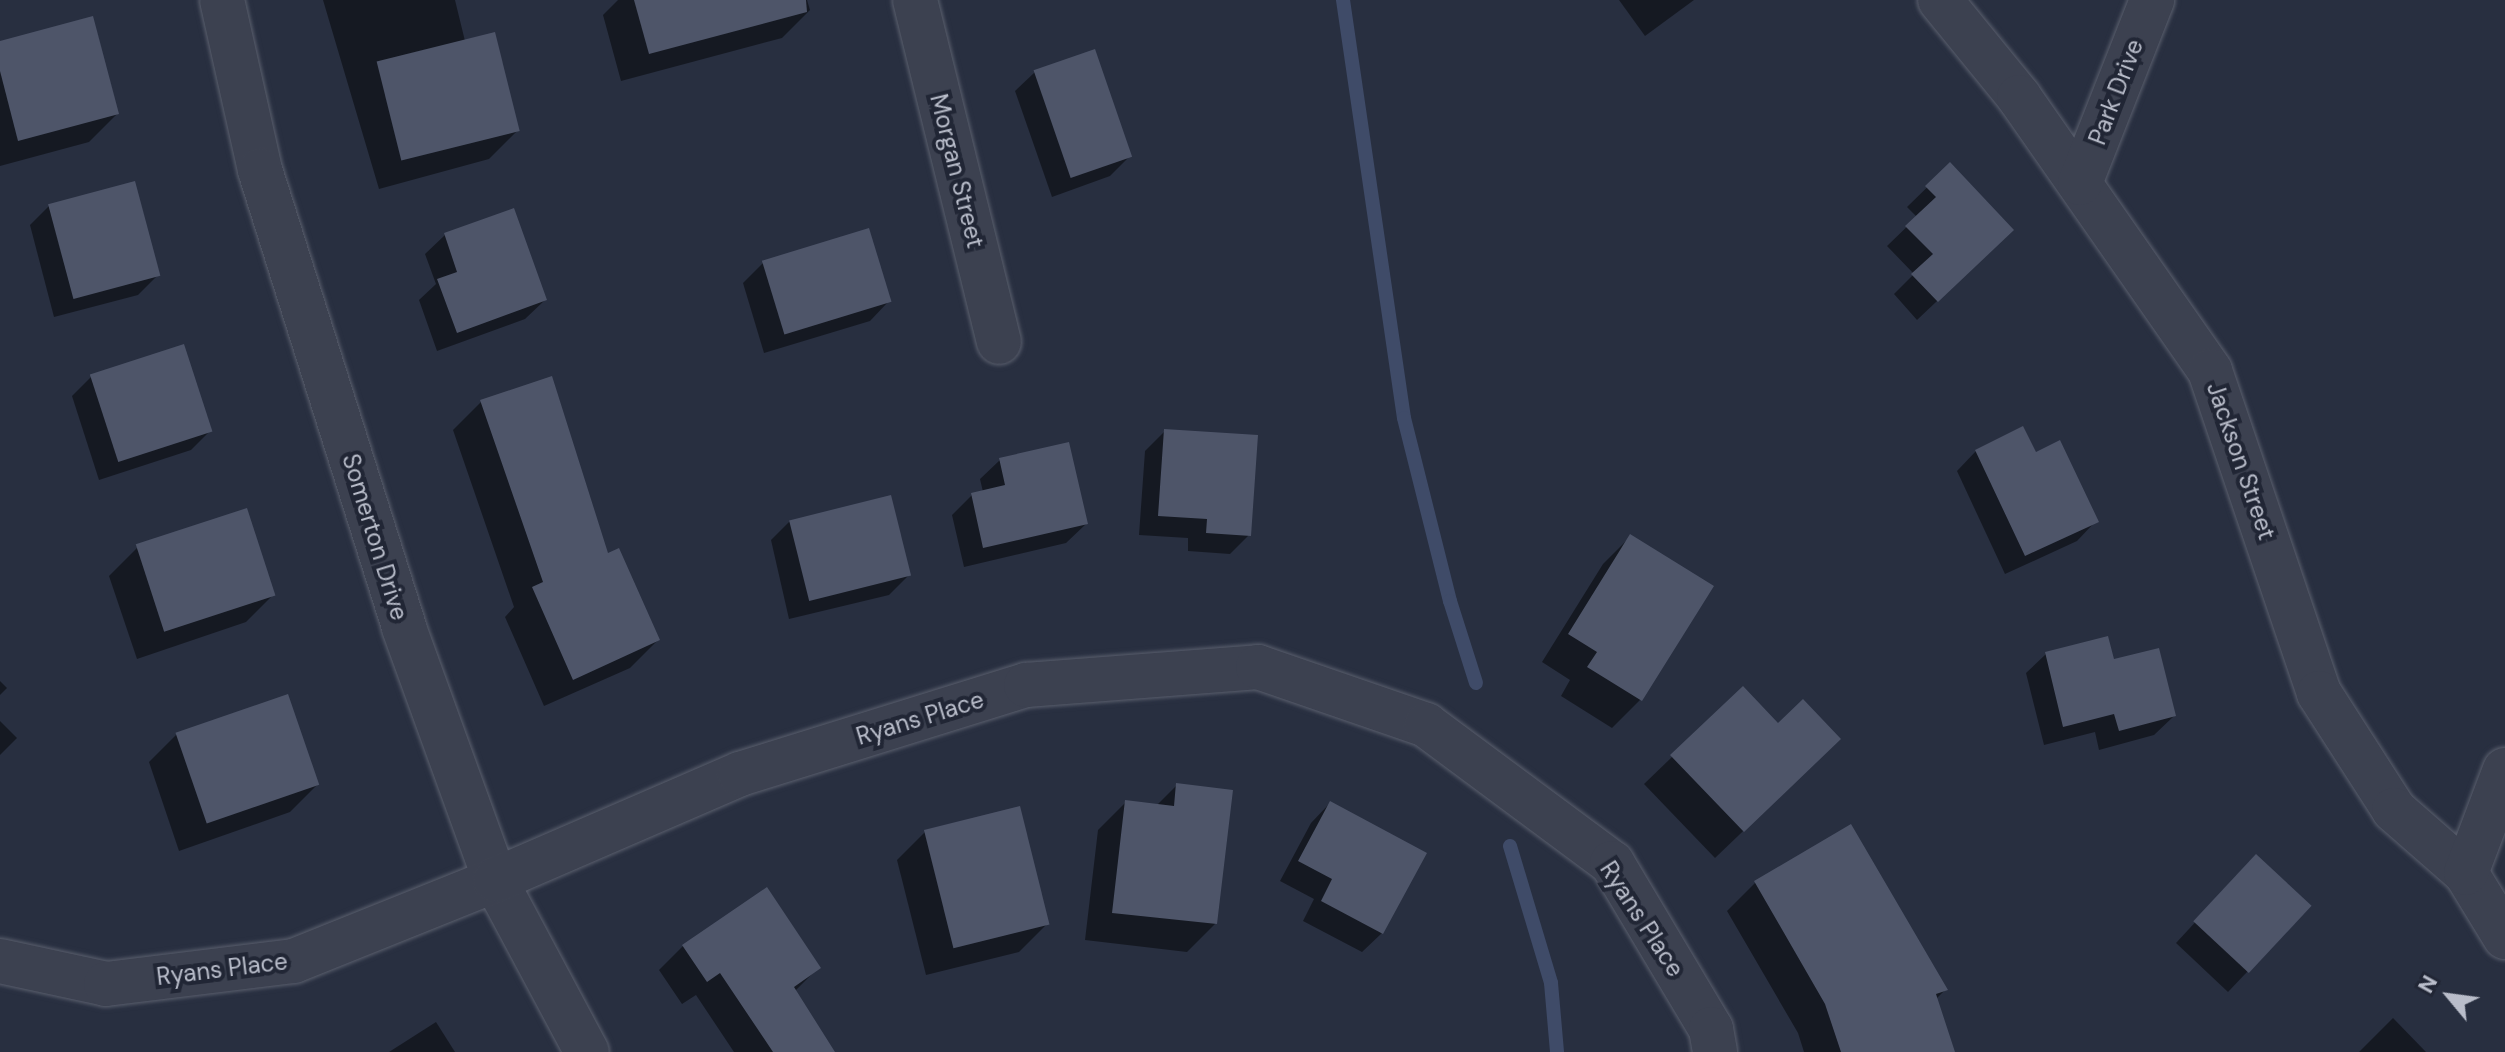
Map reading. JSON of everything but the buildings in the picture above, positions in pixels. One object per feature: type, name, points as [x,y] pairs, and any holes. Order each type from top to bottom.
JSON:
[{"type":"street","name":"Somerton Drive","points":[[222,0],[260,170],[404,628],[495,880],[587,1052]]},
{"type":"street","name":"Morgan Street","points":[[915,0],[999,342]]},
{"type":"street","name":"Jackson Street","points":[[1940,0],[2019,97],[2210,371],[2319,693],[2394,810],[2466,873],[2505,937]]},
{"type":"street","name":"Park Drive","points":[[2080,183],[2152,0]]},
{"type":"street","name":"Ryans Place","points":[[0,961],[106,984],[294,961],[495,880],[740,774],[1026,685],[1258,667],[1426,725],[1612,863],[1711,1029],[1715,1052]]},
{"type":"street","points":[[2466,873],[2505,770]]},
{"type":"waterway","points":[[1343,0],[1404,418],[1450,601],[1476,683]]},
{"type":"waterway","points":[[1510,846],[1551,983],[1557,1052]]}]
